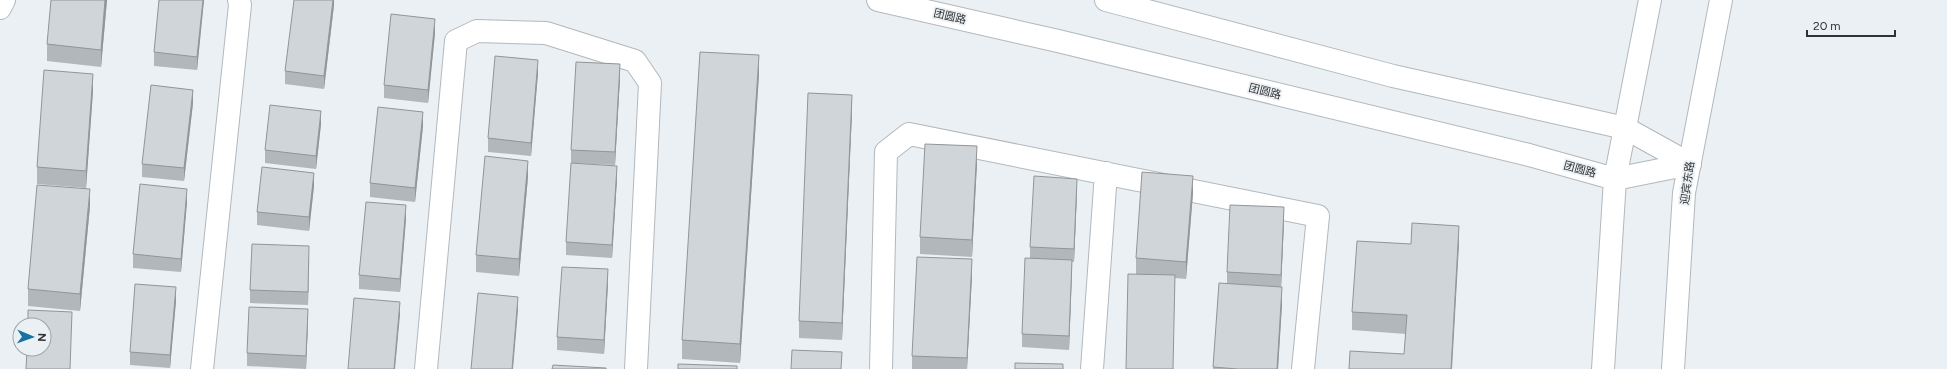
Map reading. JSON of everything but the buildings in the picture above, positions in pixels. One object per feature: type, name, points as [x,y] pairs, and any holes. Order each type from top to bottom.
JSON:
[{"type":"main road","points":[[0,8],[4,0]]},
{"type":"main road","points":[[202,369],[240,5],[239,0]]},
{"type":"main road","name":"团圆路","points":[[878,0],[1112,54],[1529,155],[1615,179],[1690,164]]},
{"type":"main road","points":[[1106,0],[1393,76],[1625,128],[1690,164]]},
{"type":"main road","points":[[1603,369],[1615,179],[1650,0]]},
{"type":"main road","name":"迎宾东路","points":[[1673,369],[1684,193],[1721,0]]},
{"type":"main road","points":[[426,369],[456,41],[477,31],[546,33],[635,61],[650,83],[636,369]]},
{"type":"main road","points":[[881,369],[886,152],[908,134],[1318,216],[1303,369]]},
{"type":"main road","points":[[1092,369],[1106,173]]}]
